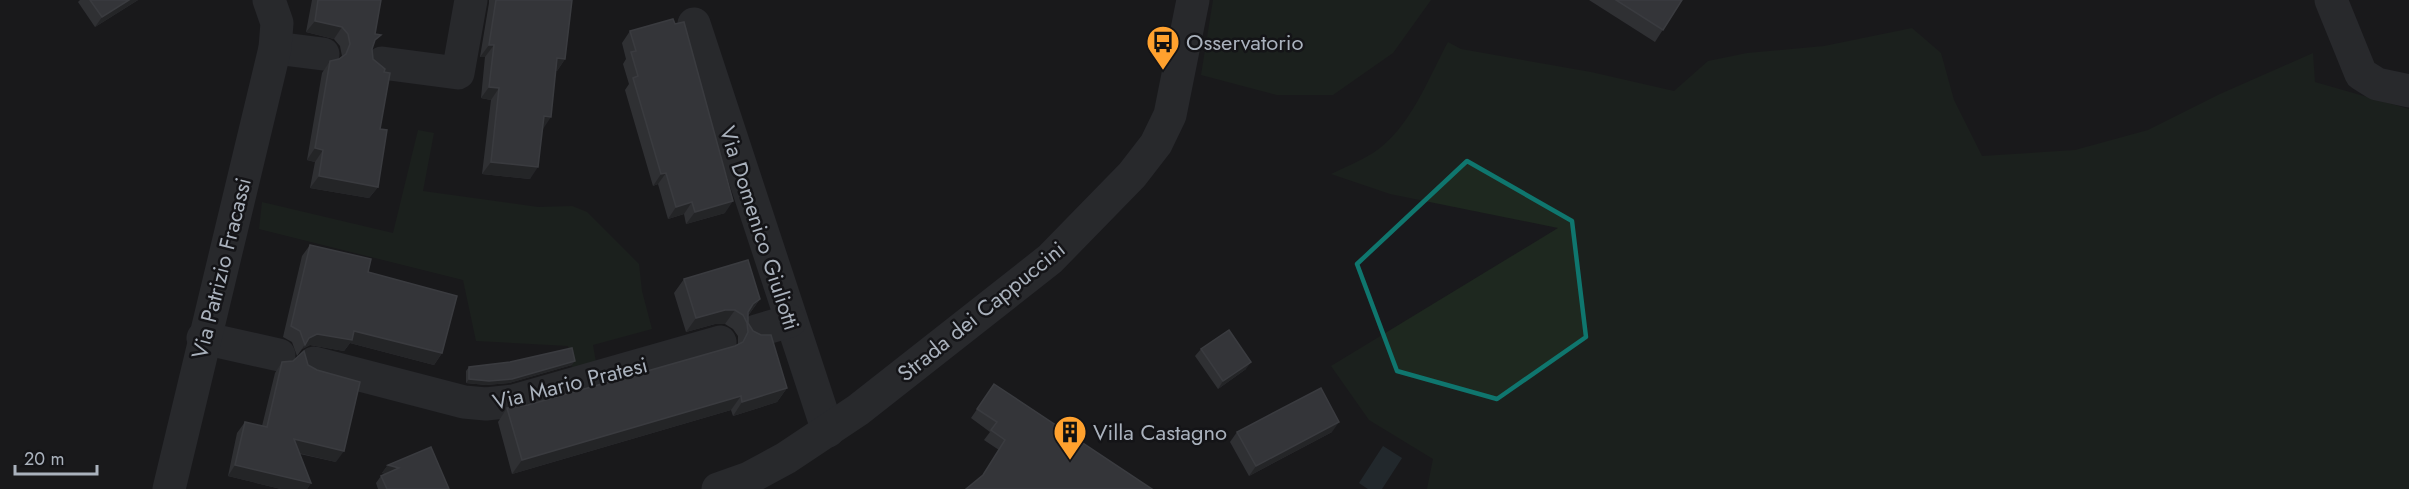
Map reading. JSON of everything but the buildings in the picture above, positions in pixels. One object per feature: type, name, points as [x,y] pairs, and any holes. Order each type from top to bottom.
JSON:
[{"type":"street","name":"Via Patrizio Fracassi","points":[[169,489],[275,48],[277,23],[269,0]]},
{"type":"street","points":[[382,63],[458,73],[471,0]]},
{"type":"street","name":"Strada dei Cappuccini","points":[[718,489],[768,468],[828,431],[1043,265],[1144,162],[1170,115],[1193,0]]},
{"type":"street","points":[[2331,0],[2361,74],[2377,84],[2409,91]]},
{"type":"street","name":"Via Domenico Giuliotti","points":[[694,24],[828,431]]},
{"type":"street","points":[[275,48],[323,54]]},
{"type":"street","points":[[756,331],[790,321]]},
{"type":"street","points":[[204,338],[279,355]]},
{"type":"street","name":"Via Mario Pratesi","points":[[314,363],[464,402],[486,404],[530,397],[720,342]]},
{"type":"highlighted area","points":[[1467,161],[1572,221],[1586,337],[1497,399],[1397,371],[1357,264]]},
{"type":"green space","points":[[1213,0],[1431,0],[1393,53],[1333,95],[1277,95],[1201,75]]},
{"type":"green space","points":[[1912,28],[1941,53],[1954,100],[1982,156],[2075,150],[2148,130],[2220,94],[2313,53],[2315,82],[2409,109],[2409,489],[1427,489],[1433,459],[1369,420],[1331,366],[1558,228],[1390,194],[1331,174],[1373,153],[1398,131],[1417,102],[1448,42],[1461,49],[1591,72],[1674,91],[1708,61],[1747,53],[1824,46]]},
{"type":"green space","points":[[418,130],[434,133],[423,191],[538,207],[572,206],[587,212],[639,264],[642,291],[652,329],[593,345],[597,368],[573,373],[568,346],[476,341],[463,280],[259,229],[262,202],[393,233]]},
{"type":"shaded area","points":[[1383,446],[1402,458],[1382,489],[1368,489],[1359,483]]},
{"type":"place","name":"Osservatorio","points":[[1163,71]]},
{"type":"place","name":"Villa Castagno","points":[[1070,461]]}]
